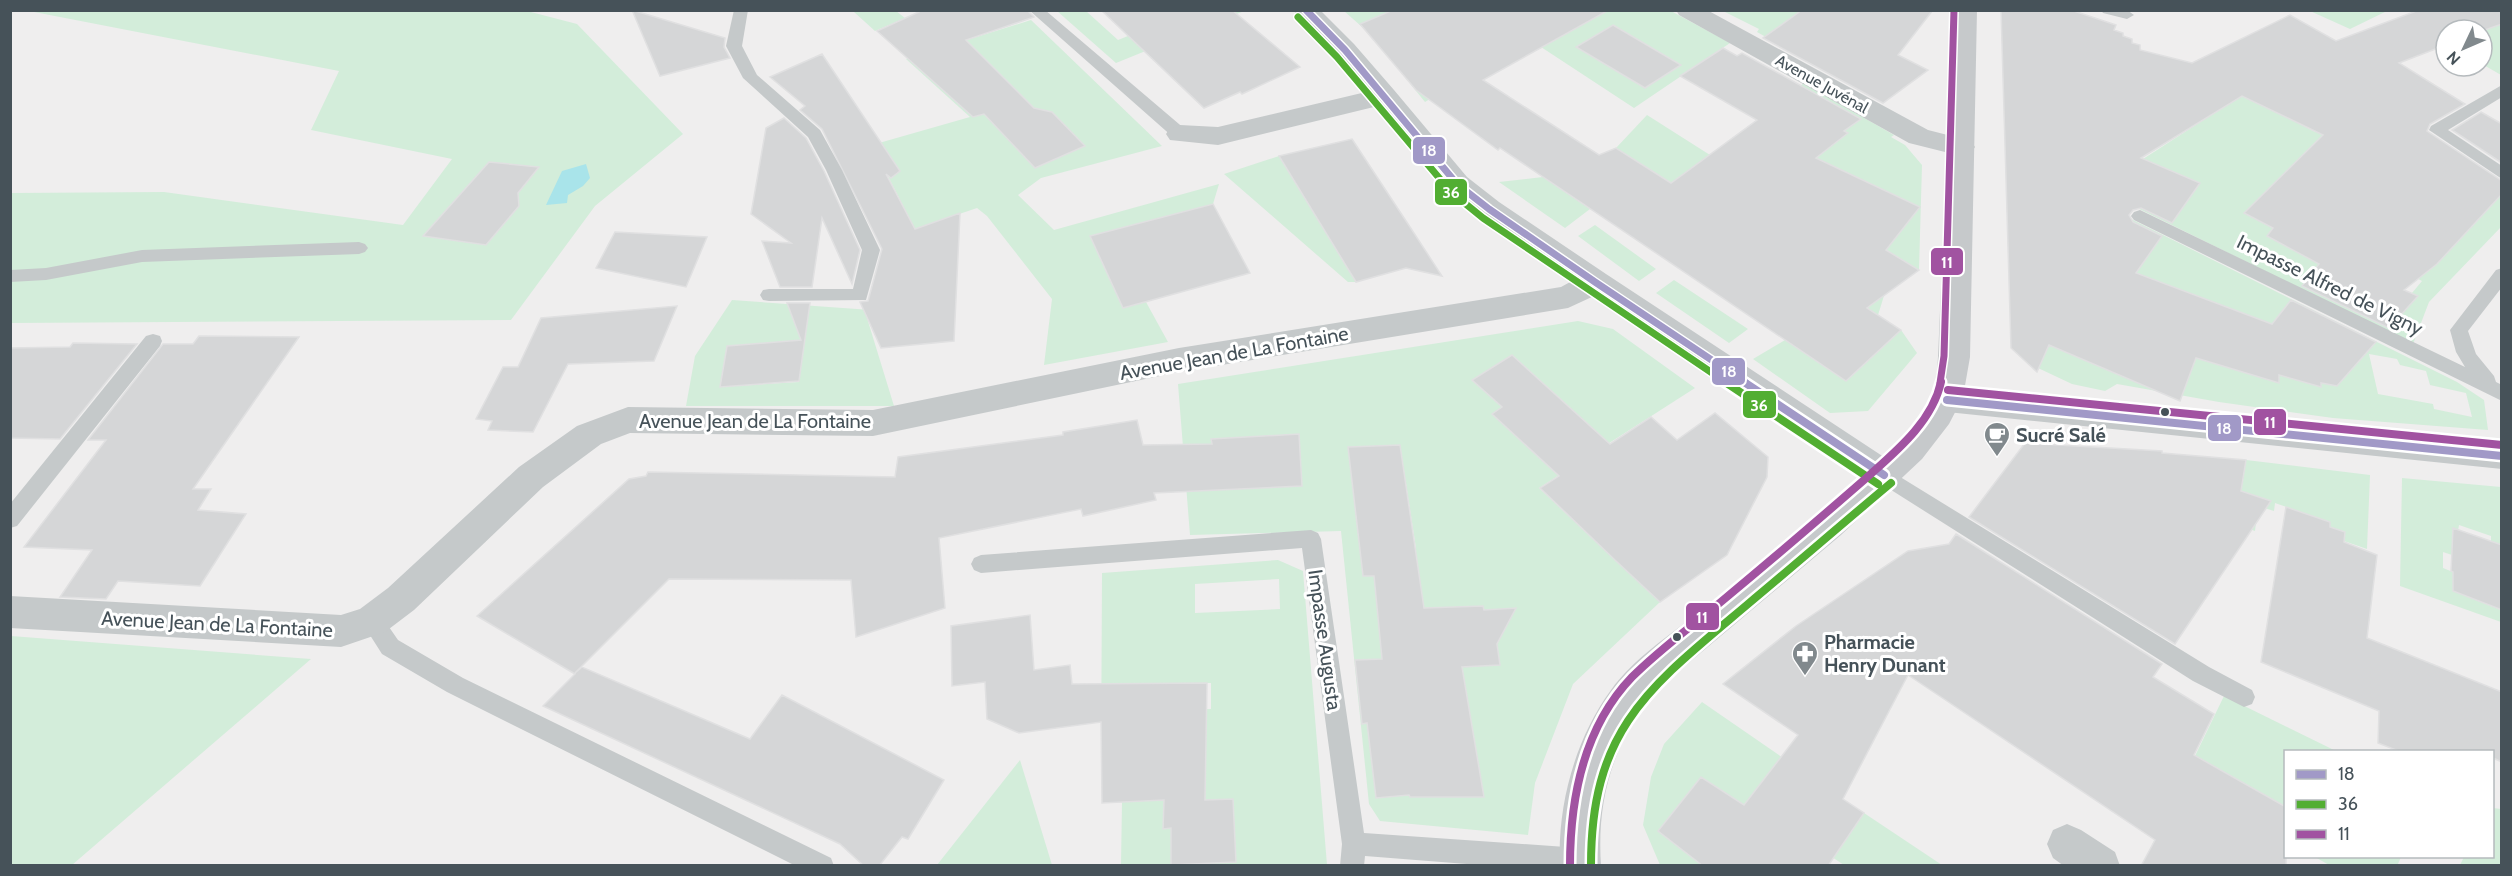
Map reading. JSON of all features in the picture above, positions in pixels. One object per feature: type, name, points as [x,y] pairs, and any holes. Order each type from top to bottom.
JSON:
[{"type":"street","points":[[1305,10],[1345,50],[1457,184],[1489,209],[1595,282],[1884,475]]},
{"type":"street","name":"Avenue Juvénal","points":[[1688,10],[1919,136],[1961,147]]},
{"type":"street","points":[[1580,862],[1583,814],[1588,784],[1618,712],[1647,677],[1884,475],[1925,434],[1947,400],[1954,357],[1965,10]]},
{"type":"street","points":[[1180,134],[1218,136],[1385,96]]},
{"type":"street","name":"Avenue Jean de La Fontaine","points":[[10,612],[341,631],[372,621],[400,599],[531,477],[589,435],[628,420],[873,423],[1179,360],[1568,297],[1595,282]]},
{"type":"street","points":[[1947,400],[2502,456]]},
{"type":"lane","points":[[741,10],[734,46],[751,78],[814,134],[834,170],[871,250],[860,296],[769,295]]},
{"type":"lane","points":[[1036,10],[1180,134]]},
{"type":"lane","points":[[2108,10],[2127,15]]},
{"type":"lane","points":[[2502,90],[2437,130],[2502,174]]},
{"type":"lane","name":"Impasse Alfred de Vigny","points":[[2140,216],[2502,392]]},
{"type":"lane","points":[[10,276],[46,274],[142,256],[359,248]]},
{"type":"lane","points":[[2502,274],[2459,330],[2462,348],[2470,363],[2502,392]]},
{"type":"lane","points":[[10,520],[153,341]]},
{"type":"lane","points":[[1884,475],[2201,674],[2244,697]]},
{"type":"lane","name":"Impasse Augusta","points":[[981,564],[1311,539],[1353,855],[1580,862]]},
{"type":"lane","points":[[372,621],[390,647],[455,685],[822,866]]},
{"type":"green space","points":[[859,10],[896,11],[905,18],[875,31],[854,12]]},
{"type":"green space","points":[[2387,10],[2350,29],[2310,11]]},
{"type":"green space","points":[[29,11],[527,11],[577,24],[683,134],[595,206],[511,320],[11,323],[10,193],[164,192],[403,225],[452,159],[311,130],[339,71]]},
{"type":"green space","points":[[1057,11],[1086,11],[1118,40],[1190,11],[1244,11],[1116,63]]},
{"type":"green space","points":[[1344,11],[1671,11],[1730,43],[1634,108],[1541,47],[1550,43],[1528,39],[1425,102],[1370,34]]},
{"type":"green space","points":[[1723,11],[1802,11],[1812,63],[1757,32],[1759,29]]},
{"type":"green space","points":[[2501,16],[2501,75],[2494,71],[2495,26]]},
{"type":"green space","points":[[1031,20],[1162,146],[1041,178],[1018,195],[1054,230],[1219,184],[1213,204],[1090,236],[1123,307],[1146,302],[1168,342],[1044,365],[1052,299],[987,216],[977,208],[915,229],[872,145],[970,117],[906,59]],"holes":[[[1040,109],[1052,112],[1085,146],[1035,168],[1025,158],[1016,120]]]},
{"type":"green space","points":[[2301,57],[2501,183],[2501,227],[2429,302],[2413,344],[2117,198],[2172,222],[2143,159]],"holes":[[[2279,113],[2335,113],[2315,132]],[[2270,187],[2293,250],[2267,236],[2273,228],[2251,206]],[[2418,279],[2422,281],[2412,293],[2417,296],[2327,281]]]},
{"type":"green space","points":[[1803,83],[1894,135],[1891,137],[1905,145],[1922,165],[1919,270],[1875,244],[1892,270],[1878,315],[1616,148],[1647,115],[1710,155],[1798,90]]},
{"type":"green space","points":[[1279,156],[1356,282],[1348,282],[1224,174]]},
{"type":"green space","points":[[1543,177],[1590,209],[1565,228],[1499,182]]},
{"type":"green space","points":[[2109,208],[2457,382],[2484,400],[2488,430],[2333,418],[2219,402],[2117,384],[2105,391],[2072,384],[2038,368]],"holes":[[[2369,354],[2397,359],[2400,365],[2426,371],[2430,385],[2466,393],[2472,417],[2434,409],[2433,404],[2378,394]]]},
{"type":"green space","points":[[1595,225],[1656,269],[1639,281],[1578,236]]},
{"type":"green space","points":[[1674,280],[1748,329],[1729,343],[1656,293]]},
{"type":"green space","points":[[732,300],[871,310],[867,318],[894,406],[686,406],[695,356]],"holes":[[[804,340],[799,382],[720,387],[727,346]]]},
{"type":"green space","points":[[1578,321],[1613,329],[1695,388],[1539,488],[1660,602],[1573,684],[1535,783],[1528,835],[1380,821],[1369,804],[1341,531],[1190,535],[1178,384]],"holes":[[[1512,355],[1563,401],[1493,414],[1502,407],[1472,380]],[[1400,445],[1416,548],[1360,551],[1348,448]]]},
{"type":"green space","points":[[1901,330],[1917,353],[1868,411],[1830,413],[1753,359],[1785,340],[1846,381]]},
{"type":"green space","points":[[2246,460],[2370,475],[2367,549],[2344,541],[2330,527],[2330,522],[2275,503],[2274,511],[2258,506],[2255,531],[2235,524]]},
{"type":"green space","points":[[2402,478],[2501,487],[2501,545],[2491,541],[2491,536],[2459,525],[2458,531],[2453,529],[2452,555],[2443,552],[2443,568],[2453,572],[2453,591],[2501,610],[2501,622],[2400,586]]},
{"type":"green space","points":[[1278,560],[1303,571],[1327,865],[1121,865],[1122,802],[1154,773],[1101,776],[1102,573]],"holes":[[[1279,579],[1280,609],[1195,613],[1195,584]],[[1141,683],[1211,683],[1211,709],[1140,711]],[[1233,799],[1236,861],[1172,864],[1171,828],[1163,829],[1164,802]]]},
{"type":"green space","points":[[10,636],[311,659],[72,865],[11,865]]},
{"type":"green space","points":[[2224,696],[2334,750],[2284,750],[2284,831],[2180,864],[2152,845]]},
{"type":"green space","points":[[1702,702],[1847,802],[1844,841],[1864,813],[1942,865],[1844,865],[1826,853],[1802,865],[1660,865],[1643,825],[1651,777],[1664,744]]},
{"type":"green space","points":[[1020,760],[1052,865],[937,865]]},
{"type":"green space","points":[[2494,808],[2501,809],[2501,865],[2460,865],[2464,858],[2494,858]]},
{"type":"green space","points":[[2317,858],[2401,858],[2397,866],[2329,865]]},
{"type":"water","points":[[586,164],[590,178],[583,186],[568,195],[567,203],[546,205],[562,171]]},
{"type":"building","points":[[632,10],[725,38],[724,47],[730,58],[660,76]]},
{"type":"building","points":[[923,10],[1027,10],[1034,17],[966,40],[1034,108],[1052,112],[1085,146],[1035,168],[984,114],[973,117],[877,31]]},
{"type":"building","points":[[1101,10],[1232,10],[1300,67],[1242,94],[1240,92],[1204,108]]},
{"type":"building","points":[[1393,10],[1609,10],[1483,80],[1599,155],[1616,148],[1671,183],[1757,120],[1680,76],[1723,48],[1737,56],[1742,53],[1861,119],[1844,131],[1848,133],[1816,158],[1920,207],[1886,250],[1919,270],[1867,308],[1901,330],[1846,381],[1500,148],[1498,150],[1416,90],[1360,24]]},
{"type":"building","points":[[1802,10],[1933,10],[1898,55],[1928,70],[1883,103],[1763,38]]},
{"type":"building","points":[[2001,10],[2071,10],[2116,25],[2114,30],[2132,39],[2132,43],[2140,45],[2140,50],[2192,63],[2290,15],[2336,41],[2419,10],[2502,10],[2502,24],[2494,27],[2494,18],[2434,18],[2434,50],[2399,63],[2465,104],[2430,124],[2427,131],[2502,181],[2502,194],[2437,264],[2404,290],[2418,296],[2389,328],[2302,286],[2319,264],[2267,236],[2273,228],[2244,213],[2323,135],[2242,96],[2141,158],[2200,183],[2172,223],[2141,208],[2133,210],[2129,215],[2133,222],[2162,236],[2136,273],[2272,324],[2291,300],[2376,342],[2337,386],[2321,383],[2321,387],[2279,375],[2279,383],[2196,358],[2180,401],[2049,345],[2037,372],[2011,348]]},
{"type":"building","points":[[1613,25],[1681,65],[1645,88],[1576,47]]},
{"type":"building","points":[[822,54],[900,171],[891,178],[886,174],[915,229],[960,213],[954,341],[881,348],[860,302],[868,301],[882,249],[822,129],[800,110],[805,106],[770,77]]},
{"type":"building","points":[[2481,112],[2502,124],[2502,163],[2452,130]]},
{"type":"building","points":[[784,118],[806,138],[824,171],[860,250],[852,284],[822,218],[812,287],[780,287],[762,241],[791,243],[751,214],[766,128]]},
{"type":"building","points":[[1352,139],[1442,276],[1406,268],[1356,282],[1279,156]]},
{"type":"building","points":[[489,162],[539,167],[518,193],[519,206],[486,245],[423,236]]},
{"type":"building","points":[[1213,204],[1250,273],[1123,308],[1090,236]]},
{"type":"building","points":[[615,232],[707,237],[686,287],[596,268]]},
{"type":"building","points":[[787,303],[810,303],[799,381],[720,387],[727,346],[801,340]]},
{"type":"building","points":[[677,306],[654,361],[568,364],[533,432],[488,430],[492,421],[476,419],[503,367],[518,367],[541,318]]},
{"type":"building","points":[[199,336],[299,337],[193,489],[211,489],[198,510],[246,514],[200,586],[118,581],[106,599],[60,597],[92,550],[24,547],[106,440],[88,440],[163,344],[193,344]]},
{"type":"building","points":[[73,343],[137,344],[60,439],[10,438],[10,348],[70,347]]},
{"type":"building","points":[[1512,355],[1610,444],[1651,417],[1677,440],[1715,413],[1768,457],[1767,477],[1727,555],[1660,602],[1540,488],[1559,476],[1492,414],[1502,407],[1472,380]]},
{"type":"building","points":[[1137,420],[1143,445],[1212,444],[1211,439],[1299,434],[1302,486],[1154,493],[1156,500],[1083,516],[1081,509],[939,538],[945,608],[856,637],[851,580],[669,579],[575,673],[582,667],[750,739],[782,695],[944,780],[908,839],[902,837],[879,866],[864,866],[840,844],[543,706],[575,674],[477,616],[629,479],[646,476],[648,472],[895,477],[898,457],[1063,435],[1063,432]]},
{"type":"building","points":[[2025,443],[2162,451],[2162,453],[2246,460],[2241,491],[2271,501],[2175,644],[1969,517]]},
{"type":"building","points":[[1400,445],[1424,608],[1483,606],[1484,610],[1516,608],[1497,644],[1500,665],[1462,667],[1484,797],[1410,797],[1409,795],[1376,798],[1367,723],[1362,724],[1355,660],[1382,659],[1374,576],[1363,576],[1348,447]]},
{"type":"building","points":[[2286,507],[2330,522],[2330,527],[2345,532],[2344,542],[2377,555],[2367,638],[2502,692],[2502,762],[2494,758],[2494,750],[2396,750],[2378,743],[2379,711],[2261,662]]},
{"type":"building","points":[[2453,528],[2502,545],[2502,610],[2453,591],[2453,572],[2451,571]]},
{"type":"building","points":[[1956,534],[2162,664],[2153,677],[2214,714],[2194,755],[2284,806],[2286,866],[2141,866],[2155,840],[1908,675],[1843,799],[1864,813],[1828,866],[1703,866],[1658,831],[1701,777],[1744,805],[1798,735],[1723,684],[1796,626],[1908,551],[1949,544]]},
{"type":"building","points":[[1030,615],[1034,670],[1070,665],[1072,684],[1207,683],[1205,800],[1233,799],[1236,862],[1171,865],[1171,828],[1163,829],[1164,800],[1102,803],[1101,722],[1019,733],[987,719],[985,682],[952,686],[951,626]]},
{"type":"transit line","name":"18","points":[[1306,10],[1345,50],[1457,184],[1489,209],[1595,282],[1884,475]]},
{"type":"transit line","name":"11","points":[[1570,866],[1572,817],[1582,766],[1590,742],[1614,698],[1651,659],[1720,603],[1892,454],[1914,431],[1932,406],[1938,392],[1944,356],[1954,10]]},
{"type":"transit line","name":"36","points":[[1298,17],[1337,57],[1451,192],[1483,218],[1878,484]]},
{"type":"transit line","name":"11","points":[[1948,390],[2502,445]]},
{"type":"transit line","name":"18","points":[[1947,400],[2502,456]]},
{"type":"transit line","name":"36","points":[[1591,865],[1591,837],[1599,784],[1619,735],[1649,691],[1669,671],[1891,483]]},
{"type":"place","name":"Sucré Salé","points":[[1997,458]]},
{"type":"place","name":"Pharmacie Henry Dunant","points":[[1805,677]]}]
